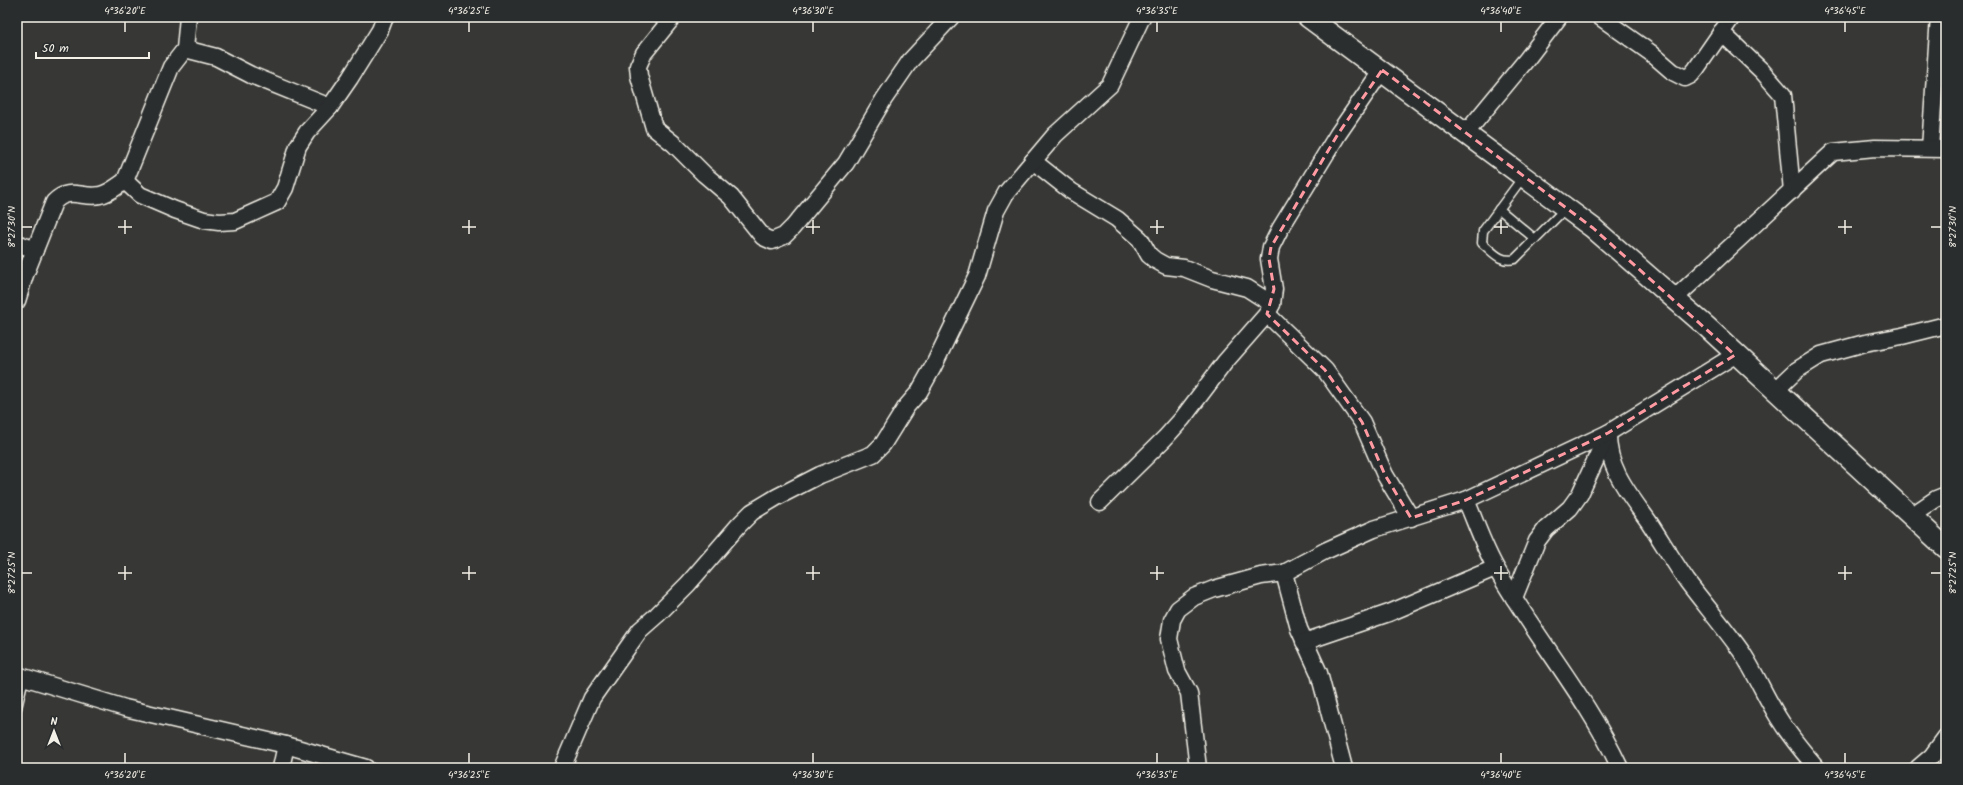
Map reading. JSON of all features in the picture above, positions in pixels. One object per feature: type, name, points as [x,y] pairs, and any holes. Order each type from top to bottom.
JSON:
[{"type":"street","points":[[17,301],[49,210],[58,197],[67,194],[100,195],[114,189],[125,181],[170,67],[185,49],[188,17]]},
{"type":"street","points":[[125,181],[140,195],[175,210],[204,220],[219,222],[235,221],[277,202],[284,188],[298,146],[307,132],[330,107],[380,30],[385,17]]},
{"type":"street","points":[[673,17],[644,53],[638,66],[639,76],[654,128],[674,144],[704,174],[731,196],[763,237],[772,241],[784,236],[793,227],[846,163],[884,99],[910,61],[951,17]]},
{"type":"street","points":[[562,768],[592,698],[640,630],[688,584],[739,524],[752,512],[777,497],[820,476],[874,454],[883,444],[906,407],[919,392],[933,367],[976,276],[996,212],[1006,193],[1060,130],[1110,84],[1142,17]]},
{"type":"street","points":[[1308,17],[1382,70],[1594,228],[1735,354],[1946,548]]},
{"type":"street","points":[[1466,133],[1527,59],[1559,17]]},
{"type":"street","points":[[1600,17],[1651,53],[1673,72],[1685,78],[1691,75],[1696,69],[1732,17]]},
{"type":"street","points":[[1674,299],[1833,152],[1875,148],[1938,148],[1939,17]]},
{"type":"street","points":[[1721,32],[1762,71],[1782,95],[1792,191]]},
{"type":"street","points":[[185,49],[216,57],[251,75],[330,107]]},
{"type":"street","points":[[1100,502],[1178,424],[1225,362],[1269,309],[1274,289],[1269,259],[1271,247],[1280,229],[1342,128],[1382,70]]},
{"type":"street","points":[[1032,161],[1071,191],[1117,219],[1140,239],[1149,255],[1155,260],[1166,266],[1184,268],[1212,279],[1247,288],[1269,309],[1325,370],[1353,409],[1362,422],[1385,476],[1411,518]]},
{"type":"street","points":[[17,243],[34,250]]},
{"type":"street","points":[[1775,391],[1797,370],[1821,355],[1865,343],[1946,325]]},
{"type":"street","points":[[1198,768],[1189,693],[1178,671],[1168,639],[1172,620],[1178,609],[1194,597],[1214,589],[1261,576],[1284,573],[1325,551],[1374,529],[1466,500],[1608,433],[1735,354]]},
{"type":"street","points":[[1514,598],[1537,541],[1546,530],[1570,508],[1580,494],[1608,433]]},
{"type":"street","points":[[1608,433],[1608,448],[1626,492],[1649,522],[1688,582],[1724,627],[1747,660],[1777,716],[1796,744],[1816,768]]},
{"type":"street","points":[[1911,516],[1936,499],[1946,496]]},
{"type":"street","points":[[1466,500],[1495,568],[1576,689],[1620,768]]},
{"type":"street","points":[[1304,642],[1389,613],[1495,568]]},
{"type":"street","points":[[1284,573],[1299,629],[1319,673],[1344,768]]},
{"type":"street","points":[[21,676],[125,708],[286,745],[366,768]]},
{"type":"street","points":[[1918,768],[1932,756],[1946,737]]},
{"type":"street","points":[[281,768],[286,745]]},
{"type":"lane","points":[[1523,176],[1483,231],[1482,243],[1502,260],[1515,259],[1566,208]]},
{"type":"lane","points":[[1499,210],[1535,239]]},
{"type":"lane","points":[[17,708],[21,676]]},
{"type":"highlighted area","points":[[1382,70],[1593,228],[1735,355],[1608,433],[1466,500],[1411,518],[1385,475],[1362,422],[1325,370],[1267,314],[1274,289],[1269,259],[1271,247],[1338,134]]}]
